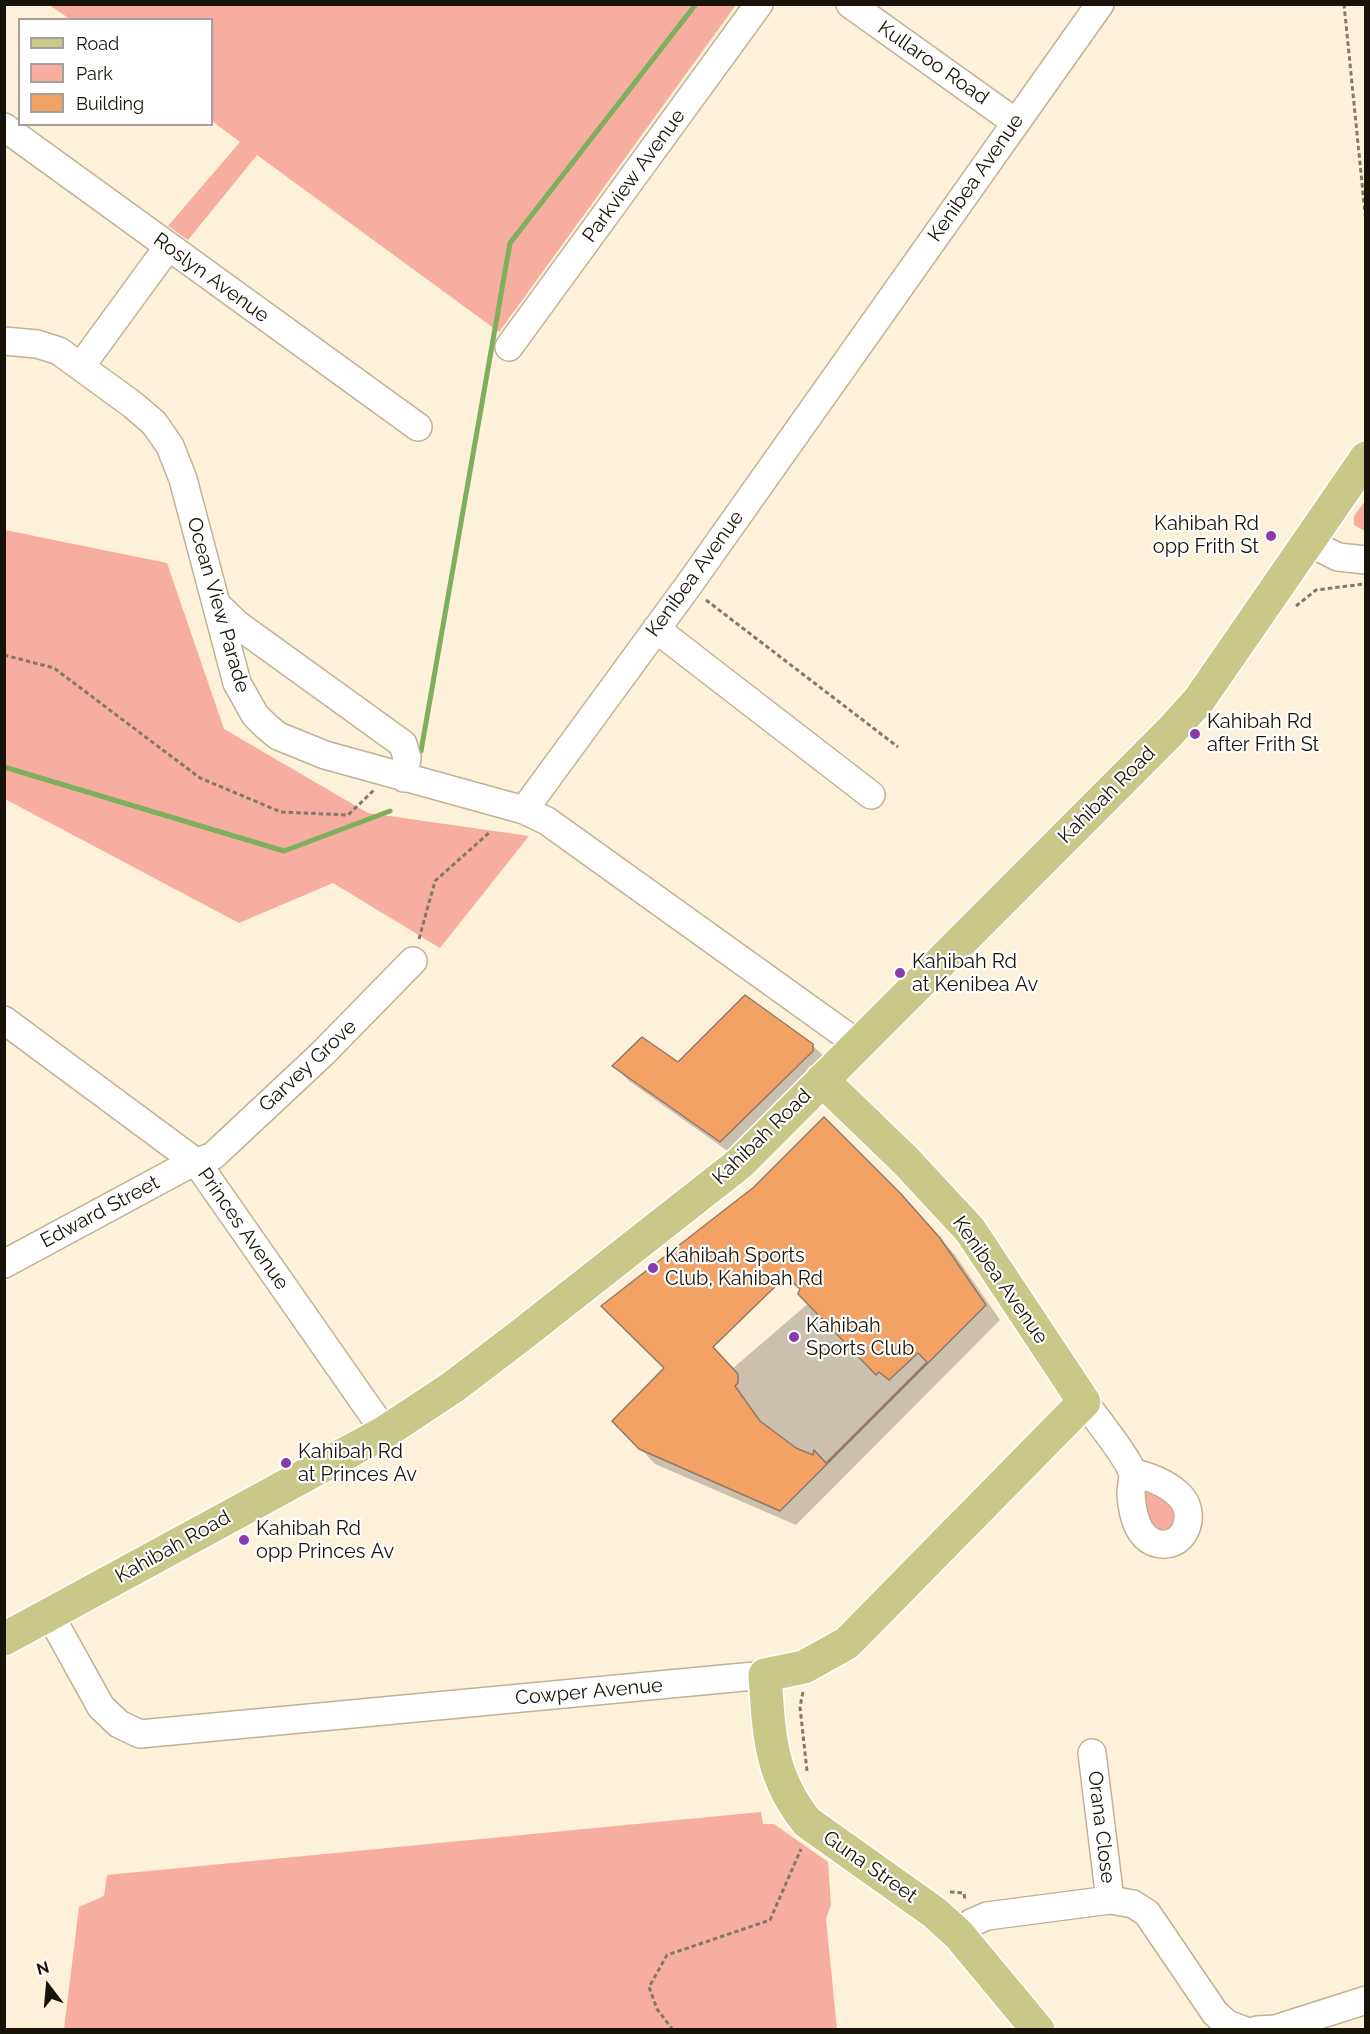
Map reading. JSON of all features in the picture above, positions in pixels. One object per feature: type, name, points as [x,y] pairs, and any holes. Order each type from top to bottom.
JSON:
[{"type":"main road","name":"Kahibah Road","points":[[4,1639],[385,1432],[453,1387],[740,1163],[1199,700],[1365,458]]},
{"type":"main road","name":"Kenibea Avenue","points":[[822,1080],[906,1161],[970,1230],[1084,1402]]},
{"type":"main road","name":"Cowper Avenue","points":[[765,1675],[804,1667],[847,1643],[1084,1402]]},
{"type":"main road","name":"Guna Street","points":[[765,1675],[769,1739],[781,1783],[791,1803],[811,1825],[935,1913],[959,1935],[1038,2030]]},
{"type":"street","name":"Parkview Avenue","points":[[509,347],[759,4]]},
{"type":"street","name":"Kullaroo Road","points":[[850,4],[1016,122]]},
{"type":"street","name":"Kenibea Avenue","points":[[524,810],[688,586],[1100,4]]},
{"type":"street","name":"Roslyn Avenue","points":[[4,127],[418,427]]},
{"type":"street","points":[[81,366],[168,247]]},
{"type":"street","name":"Ocean View Parade","points":[[4,341],[37,344],[59,351],[154,423],[170,446],[183,479],[237,683],[245,700],[266,726],[278,736],[325,755],[524,810]]},
{"type":"street","points":[[1308,542],[1338,556],[1365,560]]},
{"type":"street","points":[[216,604],[238,625],[403,744],[407,758],[397,776]]},
{"type":"street","points":[[656,629],[871,795]]},
{"type":"street","points":[[524,810],[566,833],[858,1044]]},
{"type":"street","name":"Garvey Grove","points":[[197,1163],[213,1156],[322,1054],[413,961]]},
{"type":"street","name":"Princes Avenue","points":[[4,1020],[197,1163],[385,1432]]},
{"type":"street","name":"Edward Street","points":[[4,1264],[182,1168],[197,1163]]},
{"type":"street","name":"Kenibea Avenue","points":[[1084,1402],[1132,1472]]},
{"type":"street","name":"Cowper Avenue","points":[[50,1615],[101,1707],[119,1725],[140,1734],[765,1675]]},
{"type":"street","name":"Orana Close","points":[[1092,1753],[1110,1900]]},
{"type":"street","points":[[959,1935],[971,1923],[987,1916],[1110,1900],[1133,1904],[1147,1913],[1215,2013],[1227,2024],[1243,2030]]},
{"type":"street","points":[[1257,2030],[1275,2029],[1365,2000]]},
{"type":"path","points":[[1344,4],[1365,223]]},
{"type":"path","points":[[688,586],[898,747]]},
{"type":"path","points":[[4,655],[54,668],[200,778],[281,812],[348,814],[397,776]]},
{"type":"path","points":[[413,961],[435,880],[489,832]]},
{"type":"path","points":[[808,1686],[799,1701],[809,1778]]},
{"type":"path","points":[[673,2030],[657,2009],[649,1987],[668,1955],[770,1920],[811,1825]]},
{"type":"path","points":[[942,1886],[952,1893],[964,1893],[965,1901]]},
{"type":"green space","points":[[49,5],[736,5],[499,332],[257,155],[188,240],[168,226],[240,142],[213,122],[213,18],[68,18]]},
{"type":"green space","points":[[1365,501],[1365,531],[1354,525],[1354,516]]},
{"type":"green space","points":[[5,530],[167,563],[224,729],[368,813],[529,836],[440,948],[333,883],[239,923],[5,799]]},
{"type":"green space","points":[[1138,1482],[1180,1510],[1169,1533],[1152,1530]]},
{"type":"green space","points":[[761,1812],[763,1824],[774,1824],[828,1862],[831,1905],[826,1919],[837,2029],[64,2029],[79,1907],[104,1896],[107,1875]]},
{"type":"building","points":[[745,995],[813,1044],[813,1051],[720,1142],[612,1066],[642,1037],[678,1062]]},
{"type":"building","name":"Kahibah Sports Club","points":[[824,1117],[901,1194],[940,1238],[986,1305],[780,1511],[639,1449],[612,1421],[664,1368],[601,1306],[754,1187]]},
{"type":"building","points":[[786,1276],[800,1289],[798,1294],[876,1375],[879,1372],[889,1380],[918,1353],[927,1362],[826,1463],[814,1450],[813,1455],[796,1448],[760,1421],[735,1386],[738,1383],[738,1374],[713,1347]]},
{"type":"waterway","points":[[421,751],[510,243],[696,4]]},
{"type":"waterway","points":[[4,767],[284,851],[390,811]]},
{"type":"place","name":"Kahibah Rd opp Frith St","points":[[1271,536]]},
{"type":"place","name":"Kahibah Rd after Frith St","points":[[1195,734]]},
{"type":"place","name":"Kahibah Rd at Kenibea Av","points":[[900,973]]},
{"type":"place","name":"Kahibah Sports Club, Kahibah Rd","points":[[653,1268]]},
{"type":"place","name":"Kahibah Sports Club","points":[[794,1337]]},
{"type":"place","name":"Kahibah Rd at Princes Av","points":[[286,1463]]},
{"type":"place","name":"Kahibah Rd opp Princes Av","points":[[244,1540]]}]
